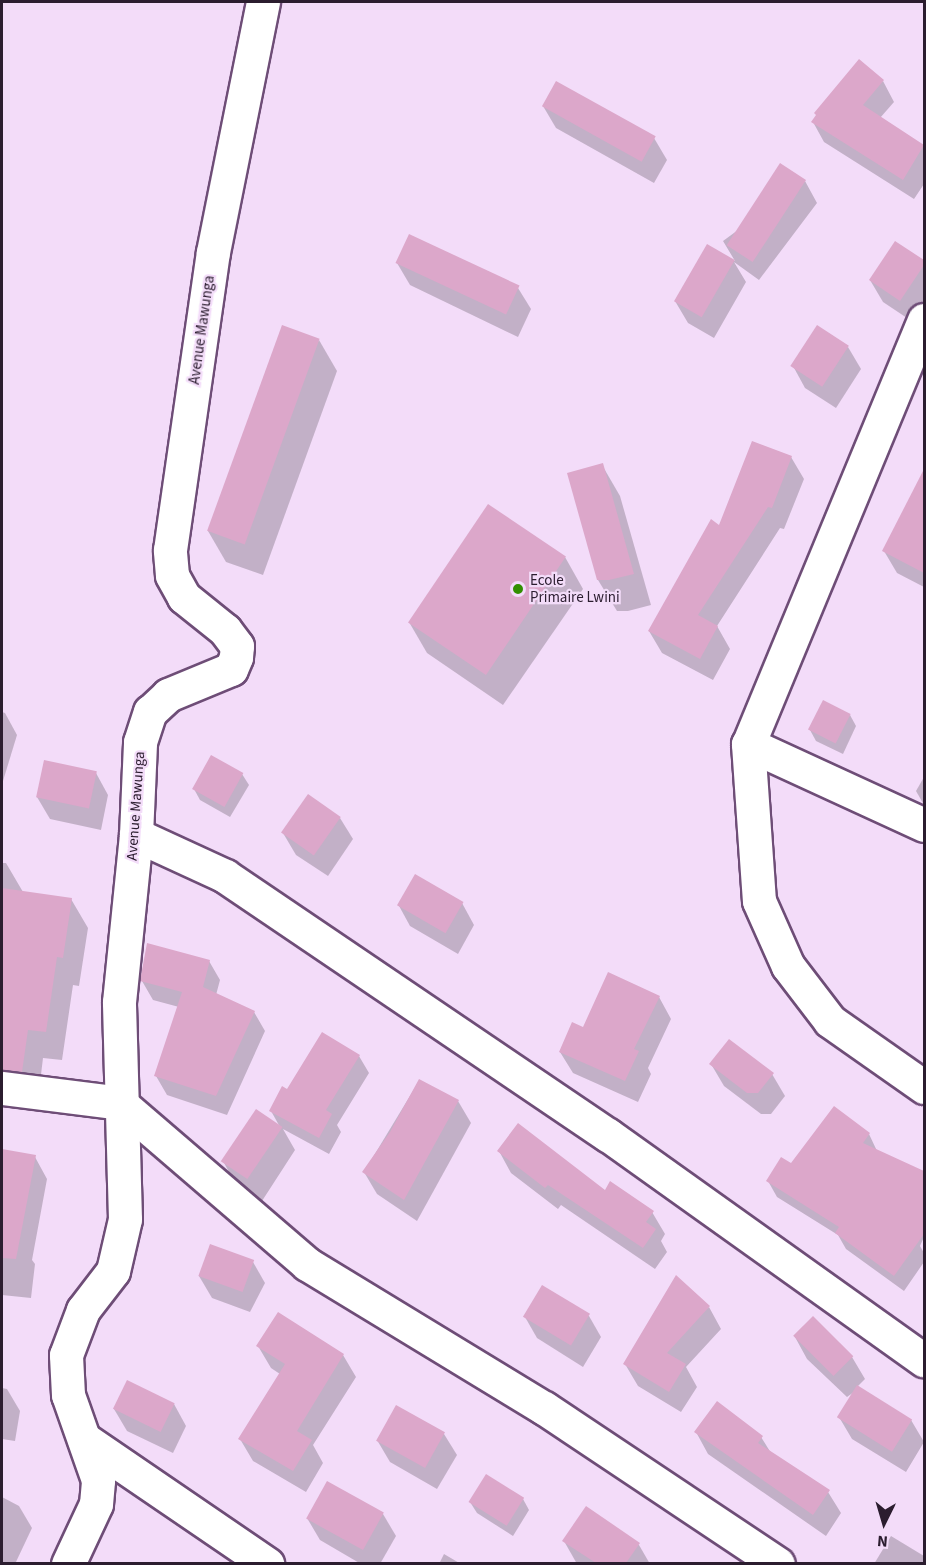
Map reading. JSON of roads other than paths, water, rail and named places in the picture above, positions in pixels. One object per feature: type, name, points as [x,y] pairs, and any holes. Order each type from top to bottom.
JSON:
[{"type":"street","name":"Avenue Mawunga","points":[[68,1563],[96,1504],[98,1480],[68,1395],[66,1355],[83,1310],[113,1271],[126,1219],[120,1103],[119,1002],[136,835],[140,742],[150,712],[168,695],[231,669],[237,657],[237,646],[225,630],[184,597],[172,575],[170,550],[213,252],[263,2]]},
{"type":"street","points":[[924,320],[748,744],[759,901],[788,966],[830,1021],[924,1087]]},
{"type":"street","points":[[748,744],[924,825]]},
{"type":"street","points":[[136,835],[225,876],[608,1135],[924,1359]]},
{"type":"street","points":[[2,1088],[120,1103],[307,1264],[544,1408],[778,1563]]},
{"type":"street","points":[[84,1439],[267,1563]]},
{"type":"place","name":"Ecole Primaire Lwini","points":[[518,589]]}]
